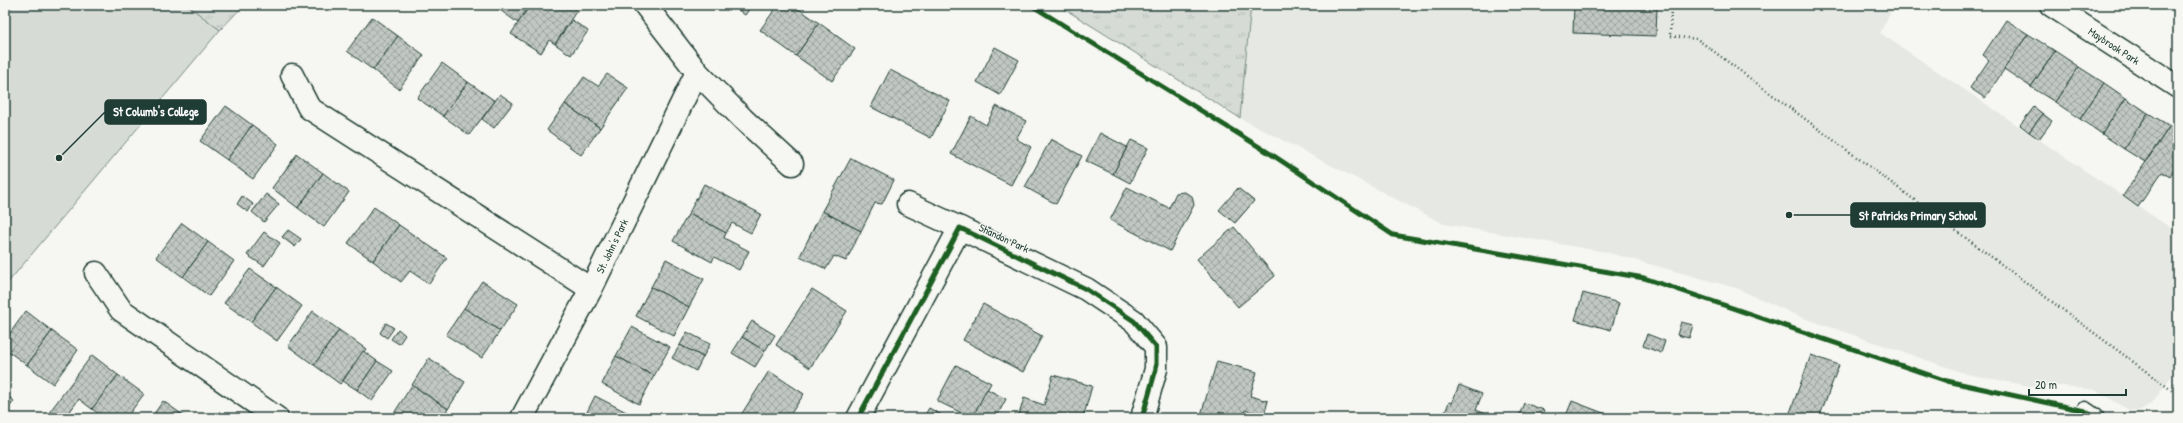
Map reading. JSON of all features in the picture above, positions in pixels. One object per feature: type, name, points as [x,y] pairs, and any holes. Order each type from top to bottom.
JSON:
[{"type":"street","points":[[645,5],[697,72],[743,119],[792,164]]},
{"type":"street","name":"Maybrook Park","points":[[2051,5],[2178,87]]},
{"type":"street","name":"St. John's Park","points":[[522,418],[591,288],[697,72]]},
{"type":"street","points":[[292,75],[309,108],[591,288]]},
{"type":"street","name":"Shandon Park","points":[[908,204],[1086,289],[1134,321],[1156,347],[1156,369],[1142,418]]},
{"type":"street","points":[[858,418],[960,228]]},
{"type":"street","points":[[96,273],[121,310],[277,418]]},
{"type":"path","points":[[1671,5],[1670,36],[1697,39],[2178,395]]},
{"type":"shaded area","points":[[1251,5],[1894,5],[1880,33],[2178,233],[2178,367],[2152,403],[2139,411],[2129,410],[2095,390],[2065,386],[2029,386],[1967,374],[1801,317],[1736,288],[1606,252],[1444,224],[1240,118]]},
{"type":"green space","points":[[5,5],[187,5],[220,30],[5,286]]},
{"type":"green space","points":[[187,5],[244,5],[220,30]]},
{"type":"green space","points":[[1058,5],[1251,5],[1240,118]]},
{"type":"building","points":[[493,5],[530,5],[518,23]]},
{"type":"building","points":[[530,5],[569,5],[577,10],[555,44],[549,40],[541,53],[511,34]]},
{"type":"building","points":[[732,5],[752,5],[745,15]]},
{"type":"building","points":[[778,5],[793,5],[819,23],[796,56],[760,30]]},
{"type":"building","points":[[1574,5],[1657,5],[1656,36],[1573,33]]},
{"type":"building","points":[[372,17],[398,36],[373,70],[347,51]]},
{"type":"building","points":[[572,20],[588,31],[571,55],[555,44]]},
{"type":"building","points":[[2006,20],[2028,34],[1985,98],[1970,88],[1989,60],[1983,55]]},
{"type":"building","points":[[819,23],[855,49],[832,81],[796,56]]},
{"type":"building","points":[[2028,34],[2055,51],[2031,87],[2004,69]]},
{"type":"building","points":[[398,36],[424,55],[399,89],[373,70]]},
{"type":"building","points":[[995,47],[1019,60],[1000,95],[977,82]]},
{"type":"building","points":[[2055,51],[2079,67],[2055,102],[2031,87]]},
{"type":"building","points":[[442,63],[468,82],[443,116],[417,98]]},
{"type":"building","points":[[2079,67],[2104,83],[2080,119],[2055,102]]},
{"type":"building","points":[[890,70],[950,101],[931,138],[871,107]]},
{"type":"building","points":[[607,74],[628,88],[600,128],[565,104],[584,77],[598,86]]},
{"type":"building","points":[[468,82],[495,101],[469,135],[443,116]]},
{"type":"building","points":[[2104,83],[2126,98],[2102,134],[2080,119]]},
{"type":"building","points":[[500,94],[513,103],[494,128],[482,119]]},
{"type":"building","points":[[2126,98],[2148,113],[2124,149],[2102,134]]},
{"type":"building","points":[[565,104],[600,128],[581,155],[547,130]]},
{"type":"building","points":[[226,106],[252,125],[227,160],[200,141]]},
{"type":"building","points":[[996,106],[1026,121],[1016,139],[1031,147],[1011,185],[951,154],[971,116],[986,125]]},
{"type":"building","points":[[2034,107],[2043,114],[2029,132],[2020,125]]},
{"type":"building","points":[[2148,113],[2170,126],[2145,162],[2124,149]]},
{"type":"building","points":[[2043,114],[2052,121],[2039,139],[2029,132]]},
{"type":"building","points":[[252,125],[278,144],[253,179],[227,160]]},
{"type":"building","points":[[2170,126],[2178,132],[2178,165],[2170,177],[2162,172],[2138,207],[2123,196]]},
{"type":"building","points":[[1100,133],[1127,147],[1113,174],[1086,161]]},
{"type":"building","points":[[1051,139],[1082,156],[1056,204],[1025,187]]},
{"type":"building","points":[[1131,140],[1148,148],[1130,183],[1113,174]]},
{"type":"building","points":[[297,154],[323,173],[298,208],[272,188]]},
{"type":"building","points":[[851,158],[894,180],[882,204],[875,203],[861,231],[822,211]]},
{"type":"building","points":[[323,173],[349,192],[324,227],[298,208]]},
{"type":"building","points":[[704,184],[761,214],[751,233],[732,223],[726,233],[689,213]]},
{"type":"building","points":[[1127,187],[1169,208],[1176,193],[1184,192],[1192,196],[1194,205],[1170,251],[1110,220]]},
{"type":"building","points":[[1238,188],[1254,201],[1235,223],[1219,210]]},
{"type":"building","points":[[266,194],[279,204],[264,222],[252,212]]},
{"type":"building","points":[[242,196],[253,204],[248,212],[237,204]]},
{"type":"building","points":[[374,207],[399,225],[373,261],[348,243]]},
{"type":"building","points":[[822,211],[861,231],[846,261],[834,256],[826,269],[800,256]]},
{"type":"building","points":[[689,213],[726,233],[724,238],[749,251],[739,270],[714,257],[712,262],[673,241]]},
{"type":"building","points":[[182,223],[208,242],[183,277],[156,257]]},
{"type":"building","points":[[399,225],[447,258],[429,284],[410,271],[401,282],[373,261]]},
{"type":"building","points":[[1234,227],[1275,276],[1238,307],[1197,259]]},
{"type":"building","points":[[288,230],[301,239],[295,247],[282,237]]},
{"type":"building","points":[[264,232],[280,243],[264,266],[247,255]]},
{"type":"building","points":[[208,242],[234,261],[209,296],[183,277]]},
{"type":"building","points":[[666,259],[704,279],[689,307],[651,287]]},
{"type":"building","points":[[250,269],[276,287],[251,322],[224,303]]},
{"type":"building","points":[[482,281],[518,304],[500,331],[464,308]]},
{"type":"building","points":[[276,287],[302,306],[277,341],[251,322]]},
{"type":"building","points":[[651,287],[689,307],[674,336],[636,316]]},
{"type":"building","points":[[812,289],[847,311],[810,368],[776,345]]},
{"type":"building","points":[[1583,293],[1619,303],[1611,330],[1575,320]]},
{"type":"building","points":[[983,304],[1042,336],[1023,372],[963,340]]},
{"type":"building","points":[[464,308],[500,331],[482,358],[446,335]]},
{"type":"building","points":[[26,311],[52,331],[27,365],[5,349],[5,340]]},
{"type":"building","points":[[313,311],[339,330],[314,365],[288,346]]},
{"type":"building","points":[[752,321],[775,335],[765,351],[742,337]]},
{"type":"building","points":[[1681,322],[1693,325],[1689,338],[1677,335]]},
{"type":"building","points":[[386,323],[394,328],[387,338],[380,333]]},
{"type":"building","points":[[632,327],[670,347],[654,376],[616,356]]},
{"type":"building","points":[[398,329],[405,335],[399,344],[391,339]]},
{"type":"building","points":[[339,330],[366,349],[340,384],[314,365]]},
{"type":"building","points":[[52,331],[78,350],[53,384],[27,365]]},
{"type":"building","points":[[687,332],[710,344],[703,357],[680,345]]},
{"type":"building","points":[[1647,334],[1665,341],[1661,353],[1643,346]]},
{"type":"building","points":[[742,337],[765,351],[755,367],[732,353]]},
{"type":"building","points":[[680,345],[703,357],[696,371],[672,358]]},
{"type":"building","points":[[363,351],[377,361],[357,390],[343,381]]},
{"type":"building","points":[[92,355],[118,375],[92,409],[79,399],[65,418],[55,418],[48,414]]},
{"type":"building","points":[[1811,355],[1839,365],[1819,418],[1788,418]]},
{"type":"building","points":[[616,356],[654,376],[639,404],[602,384]]},
{"type":"building","points":[[429,358],[465,382],[448,409],[412,385]]},
{"type":"building","points":[[377,361],[393,371],[372,401],[357,390]]},
{"type":"building","points":[[1217,361],[1257,372],[1250,396],[1268,401],[1264,416],[1245,410],[1243,418],[1200,418]]},
{"type":"building","points":[[956,365],[991,383],[972,418],[937,401]]},
{"type":"building","points":[[769,371],[804,394],[788,418],[739,418]]},
{"type":"building","points":[[118,375],[144,394],[126,418],[105,418],[92,409]]},
{"type":"building","points":[[1053,375],[1092,386],[1083,418],[1018,418],[1024,398],[1044,405]]},
{"type":"building","points":[[412,385],[448,409],[442,418],[391,418]]},
{"type":"building","points":[[1459,385],[1482,394],[1476,410],[1491,416],[1490,418],[1443,418],[1449,402],[1452,403]]},
{"type":"building","points":[[987,389],[1006,399],[996,418],[972,418]]},
{"type":"building","points":[[5,394],[14,401],[5,413]]},
{"type":"building","points":[[595,396],[638,418],[584,418]]},
{"type":"building","points":[[163,401],[187,418],[151,418]]},
{"type":"building","points":[[1572,401],[1611,416],[1611,418],[1565,418]]},
{"type":"building","points":[[1524,403],[1544,410],[1541,418],[1518,418]]},
{"type":"building","points":[[929,408],[947,418],[923,418]]},
{"type":"building","points":[[1707,414],[1715,418],[1705,418]]},
{"type":"cycle path","points":[[1031,5],[1274,156],[1393,235],[1644,278],[1947,381],[2085,411],[2095,418]]},
{"type":"cycle path","points":[[858,418],[960,228],[1086,289],[1134,321],[1156,347],[1156,369],[1142,418]]},
{"type":"place","name":"St Columb's College","points":[[59,158]]},
{"type":"place","name":"St Patricks Primary School","points":[[1789,215]]}]
